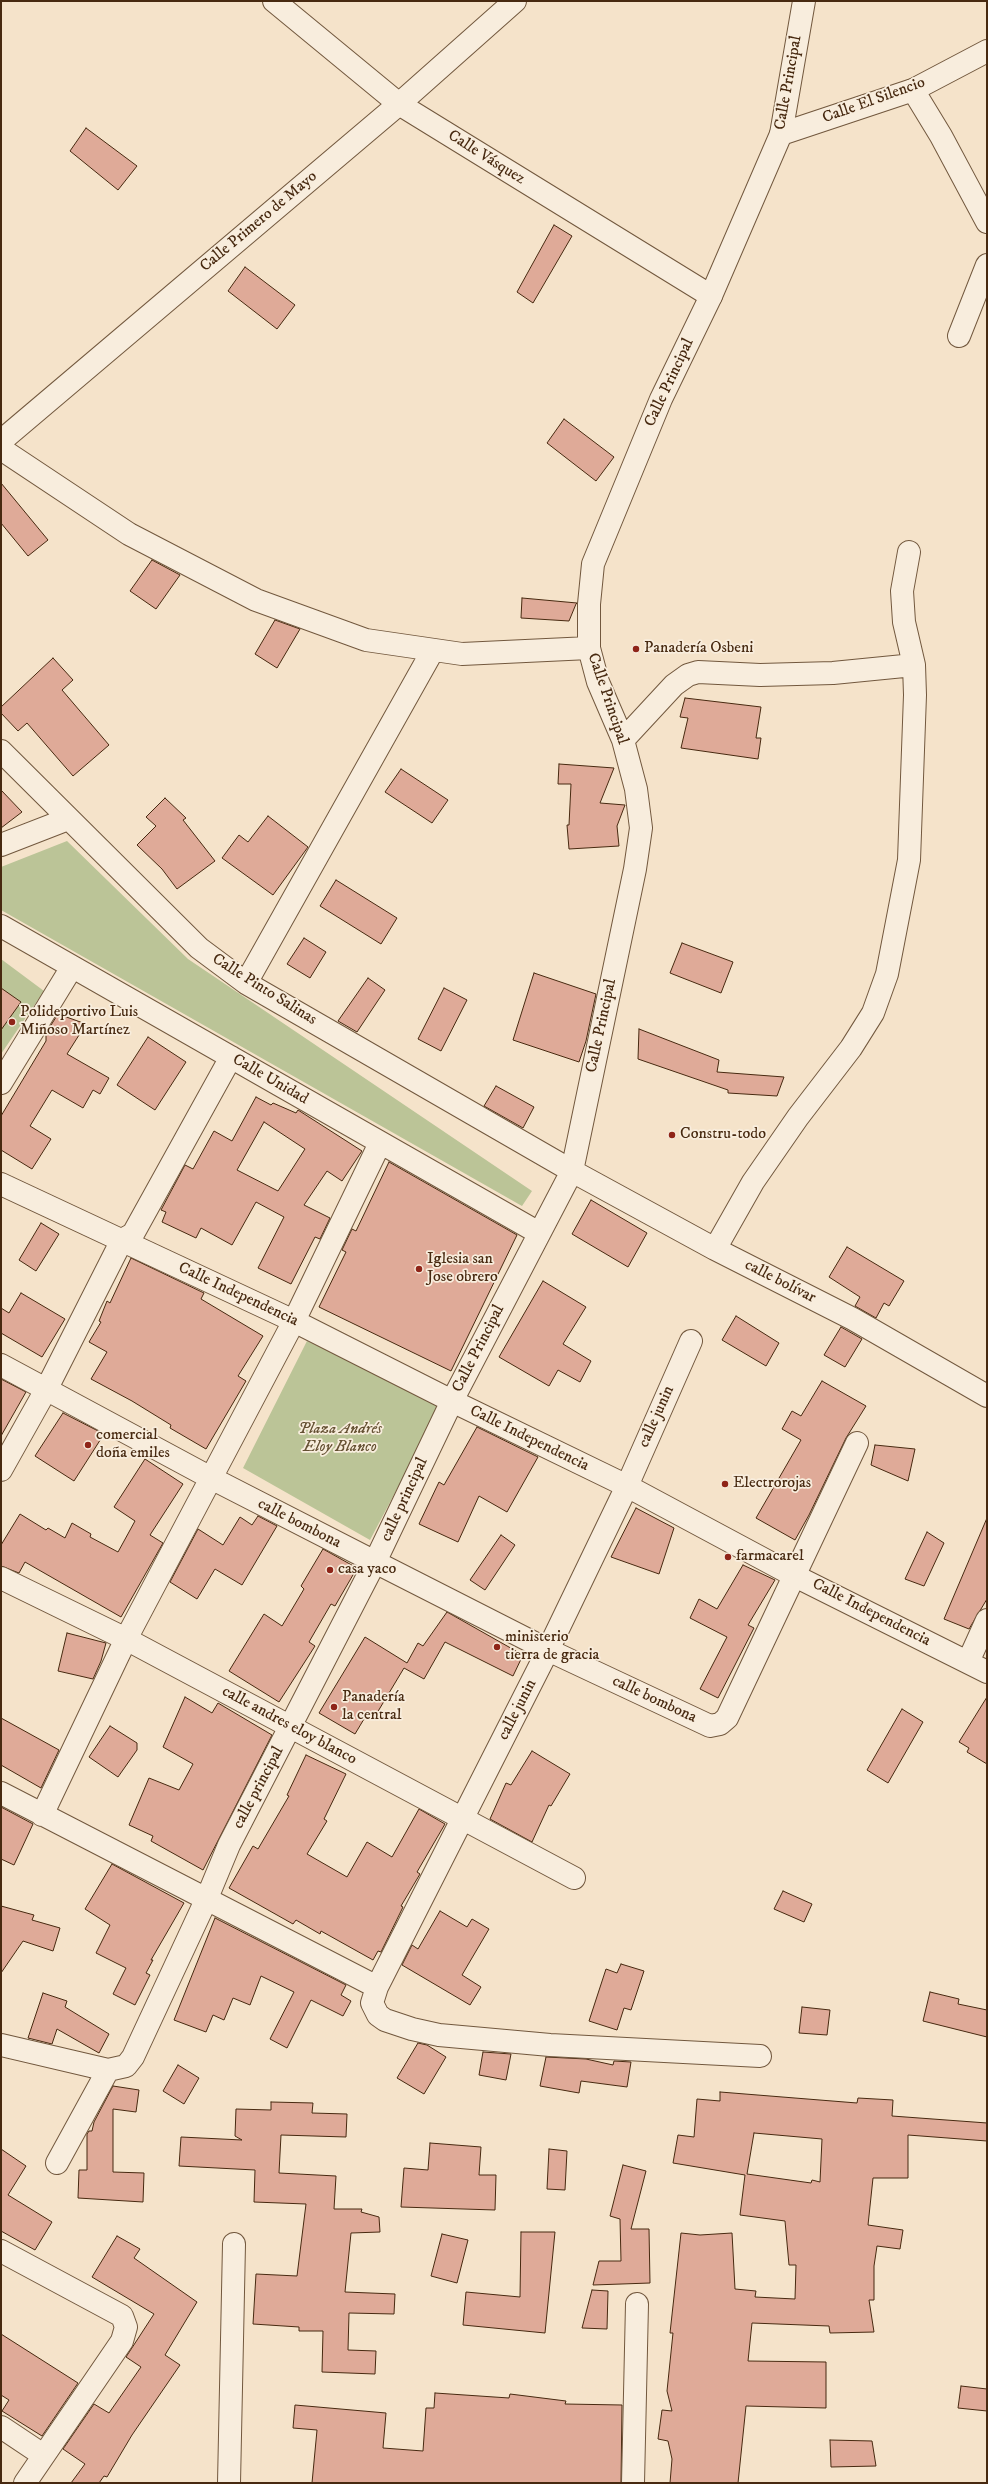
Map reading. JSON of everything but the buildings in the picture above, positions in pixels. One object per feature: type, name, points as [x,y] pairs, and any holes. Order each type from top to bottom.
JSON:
[{"type":"street","name":"Calle Vásquez","points":[[274,1],[399,104],[711,296]]},
{"type":"street","name":"Calle Primero de Mayo","points":[[1,441],[399,104],[515,1]]},
{"type":"street","name":"Calle Principal","points":[[452,1401],[572,1170],[635,869],[641,828],[636,790],[622,740],[598,682],[589,648],[589,604],[593,564],[660,399],[711,296],[781,134],[804,1]]},
{"type":"street","name":"Calle El Silencio","points":[[781,134],[913,90],[987,51]]},
{"type":"street","points":[[913,90],[941,136],[968,190],[984,217]]},
{"type":"street","points":[[959,336],[987,266]]},
{"type":"street","points":[[1,448],[129,534],[256,600],[366,640],[462,654],[589,648]]},
{"type":"street","points":[[715,1249],[753,1182],[798,1117],[851,1048],[873,1013],[887,974],[909,860],[915,695],[914,665],[904,622],[902,591],[909,552]]},
{"type":"street","points":[[246,983],[433,650]]},
{"type":"street","points":[[622,740],[674,684],[684,677],[698,672],[760,675],[833,673],[914,665]]},
{"type":"street","name":"Calle Pinto Salinas","points":[[1,751],[199,948],[246,983],[572,1170]]},
{"type":"street","points":[[1,845],[68,819]]},
{"type":"street","name":"Calle Unidad","points":[[1,926],[539,1233]]},
{"type":"street","points":[[1,1083],[72,967]]},
{"type":"street","points":[[1,1470],[47,1388],[122,1240],[133,1234],[231,1057]]},
{"type":"street","points":[[42,1815],[126,1639],[294,1321],[380,1143]]},
{"type":"street","name":"calle bolívar","points":[[572,1170],[715,1249],[853,1319],[987,1396]]},
{"type":"street","name":"Calle Independencia","points":[[1,1184],[294,1321],[452,1401],[627,1486],[794,1574],[987,1672]]},
{"type":"street","name":"calle junin","points":[[691,1342],[627,1486],[548,1650],[464,1819],[377,1987],[372,2003],[378,2015],[395,2024],[439,2035],[550,2045],[760,2056]]},
{"type":"street","name":"calle bombona","points":[[1,1365],[47,1388],[211,1478],[548,1650],[710,1726],[720,1724],[727,1718],[794,1574]]},
{"type":"street","name":"calle principal","points":[[108,2070],[126,2066],[133,2057],[207,1898],[229,1844],[376,1562],[452,1401]]},
{"type":"street","points":[[794,1574],[857,1443]]},
{"type":"street","name":"calle andres eloy blanco","points":[[1,1578],[126,1639],[574,1878]]},
{"type":"street","points":[[968,1662],[987,1620]]},
{"type":"street","points":[[1,1793],[377,1987]]},
{"type":"street","points":[[1,2045],[108,2070],[57,2163]]},
{"type":"street","points":[[229,2483],[234,2244]]},
{"type":"street","points":[[1,2252],[122,2316],[126,2327],[122,2341],[43,2454],[25,2483]]},
{"type":"street","points":[[633,2483],[637,2304]]},
{"type":"street","points":[[1,2427],[43,2454]]},
{"type":"green space","points":[[67,841],[188,959],[532,1191],[522,1206],[1,910],[1,867]]},
{"type":"green space","name":"Polideportivo Luis Miñoso Martínez","points":[[1,959],[44,991],[1,1054]]},
{"type":"green space","name":"Plaza Andrés Eloy Blanco","points":[[307,1341],[441,1406],[370,1540],[243,1468]]},
{"type":"place","name":"Panadería Osbeni","points":[[636,649]]},
{"type":"place","name":"Polideportivo Luis Miñoso Martínez","points":[[12,1022]]},
{"type":"place","name":"Constru-todo","points":[[672,1135]]},
{"type":"place","name":"Iglesia san Jose obrero","points":[[419,1269]]},
{"type":"place","name":"comercial doña emiles","points":[[88,1445]]},
{"type":"place","name":"Electrorojas","points":[[725,1484]]},
{"type":"place","name":"farmacarel","points":[[728,1557]]},
{"type":"place","name":"casa yaco","points":[[330,1570]]},
{"type":"place","name":"ministerio tierra de gracia","points":[[497,1647]]},
{"type":"place","name":"Panadería la central","points":[[334,1707]]}]
